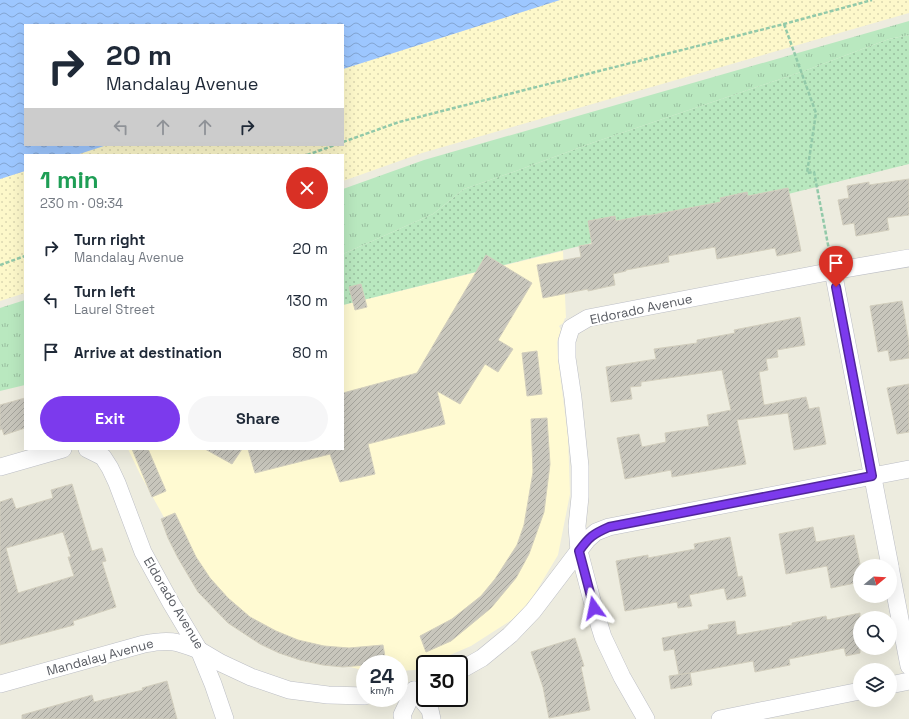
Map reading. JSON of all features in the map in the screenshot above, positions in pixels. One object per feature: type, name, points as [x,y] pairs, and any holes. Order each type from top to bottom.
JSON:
[{"type":"street","name":"Eldorado Avenue","points":[[579,551],[577,526],[580,498],[580,466],[574,398],[567,352],[567,341],[571,328],[588,318],[909,258]]},
{"type":"street","points":[[833,271],[889,559]]},
{"type":"street","points":[[0,467],[60,450]]},
{"type":"street","name":"Eldorado Avenue","points":[[89,450],[103,457],[110,468],[143,552],[171,604],[199,650],[221,663],[251,677],[289,690],[328,695],[356,696]]},
{"type":"street","points":[[468,666],[482,658],[510,635],[533,611],[587,540],[596,532],[609,527],[909,469]]},
{"type":"street","points":[[579,551],[603,637],[622,678],[646,719]]},
{"type":"street","points":[[897,603],[909,666]]},
{"type":"street","name":"Mandalay Avenue","points":[[0,684],[163,640],[180,642],[199,650]]},
{"type":"street","points":[[199,650],[225,719]]},
{"type":"street","points":[[897,684],[909,681]]},
{"type":"street","points":[[403,719],[402,715],[413,690],[430,710],[432,719]]},
{"type":"street","points":[[720,719],[853,692]]},
{"type":"path","points":[[344,142],[399,122],[784,24],[872,0]]},
{"type":"path","points":[[784,24],[816,113],[807,173],[814,172],[833,271]]},
{"type":"path","points":[[310,154],[332,146]]},
{"type":"path","points":[[0,265],[24,256]]},
{"type":"shaded area","points":[[563,251],[566,318],[559,326],[561,330],[557,342],[568,437],[570,494],[558,555],[534,595],[526,606],[513,619],[471,646],[450,655],[416,655],[416,670],[408,670],[408,655],[356,655],[356,669],[300,653],[232,626],[191,579],[166,521],[128,450],[344,450],[344,305]]},
{"type":"green space","points":[[909,21],[909,35],[889,39],[804,71],[592,143],[464,189],[433,214],[344,254],[344,189],[424,160]]},
{"type":"green space","points":[[909,35],[909,164],[344,305],[344,254],[433,214],[464,189],[592,143],[804,71],[889,39]]},
{"type":"green space","points":[[24,300],[24,385],[0,391],[0,308]]},
{"type":"sand","points":[[560,0],[909,0],[909,13],[422,153],[344,181],[344,154],[79,154],[104,146],[344,146],[344,69]]},
{"type":"sand","points":[[24,171],[24,293],[0,301],[0,179]]},
{"type":"water","points":[[0,0],[560,0],[344,69],[344,24],[24,24],[24,146],[104,146],[79,154],[24,154],[24,171],[0,179]]},
{"type":"building","points":[[909,179],[909,215],[887,218],[889,230],[856,236],[854,223],[843,225],[838,200],[849,198],[847,186],[869,182],[869,185]]},
{"type":"building","points":[[788,188],[801,251],[777,256],[775,248],[717,259],[715,247],[668,256],[669,262],[613,274],[615,285],[543,298],[537,265],[581,257],[579,246],[592,244],[588,221],[615,216],[616,221],[647,216],[721,202],[720,198],[747,192],[748,196]]},
{"type":"building","points":[[486,255],[532,283],[498,340],[513,349],[498,372],[485,364],[460,404],[437,391],[445,424],[368,444],[375,474],[340,482],[330,454],[255,473],[248,450],[344,450],[344,393],[417,373]]},
{"type":"building","points":[[361,284],[367,307],[355,310],[349,287]]},
{"type":"building","points":[[902,301],[909,343],[909,358],[890,361],[888,350],[878,352],[870,306]]},
{"type":"building","points":[[800,317],[805,345],[777,350],[778,357],[766,359],[768,370],[759,372],[764,405],[806,397],[809,409],[819,407],[826,444],[794,450],[788,413],[737,420],[746,464],[672,477],[671,470],[625,479],[617,438],[639,434],[642,447],[666,442],[665,433],[709,426],[707,415],[731,410],[722,370],[641,382],[641,386],[630,387],[632,399],[611,402],[606,367],[656,359],[654,349],[697,343],[697,340],[735,333],[734,330]]},
{"type":"building","points":[[537,351],[542,394],[527,396],[522,353]]},
{"type":"building","points":[[909,384],[909,432],[897,434],[887,388]]},
{"type":"building","points":[[24,398],[24,428],[4,435],[2,429],[0,430],[0,405]]},
{"type":"building","points":[[547,418],[550,464],[544,512],[529,554],[516,578],[491,608],[451,641],[426,652],[420,636],[452,619],[481,596],[495,579],[517,545],[524,525],[533,472],[531,419]]},
{"type":"building","points":[[132,450],[148,450],[166,491],[152,497]]},
{"type":"building","points":[[207,450],[241,450],[232,464]]},
{"type":"building","points":[[72,484],[92,551],[102,548],[106,561],[102,562],[116,607],[73,621],[74,625],[0,645],[0,502],[12,498],[16,509],[53,498],[51,490]],"holes":[[[63,532],[71,557],[68,557],[74,576],[18,593],[6,548]]]},
{"type":"building","points":[[175,513],[196,557],[210,578],[228,598],[250,617],[276,631],[298,640],[324,646],[349,648],[383,645],[385,655],[356,655],[356,666],[343,667],[323,665],[300,660],[279,653],[260,644],[228,623],[198,592],[178,558],[161,519]]},
{"type":"building","points":[[813,527],[816,542],[854,535],[859,559],[853,559],[853,583],[831,588],[827,566],[786,574],[779,534]]},
{"type":"building","points":[[730,537],[738,577],[742,576],[746,596],[727,600],[724,588],[689,595],[692,606],[678,608],[677,602],[625,611],[616,561],[648,555],[648,558],[695,549],[694,544]]},
{"type":"building","points":[[853,614],[853,654],[846,656],[844,648],[789,659],[790,665],[755,672],[753,661],[679,675],[674,649],[664,651],[662,638],[709,629],[708,625],[735,621],[737,635],[792,625],[792,623],[826,616],[827,620]]},
{"type":"building","points":[[575,638],[584,666],[581,667],[590,710],[549,718],[543,687],[531,652]]},
{"type":"building","points":[[690,673],[692,685],[671,689],[669,676]]},
{"type":"building","points":[[167,681],[177,719],[22,719],[22,715],[92,695],[94,702],[143,690],[142,688]]},
{"type":"route","points":[[594,608],[579,551],[587,540],[596,532],[609,527],[872,476],[836,287]]}]
